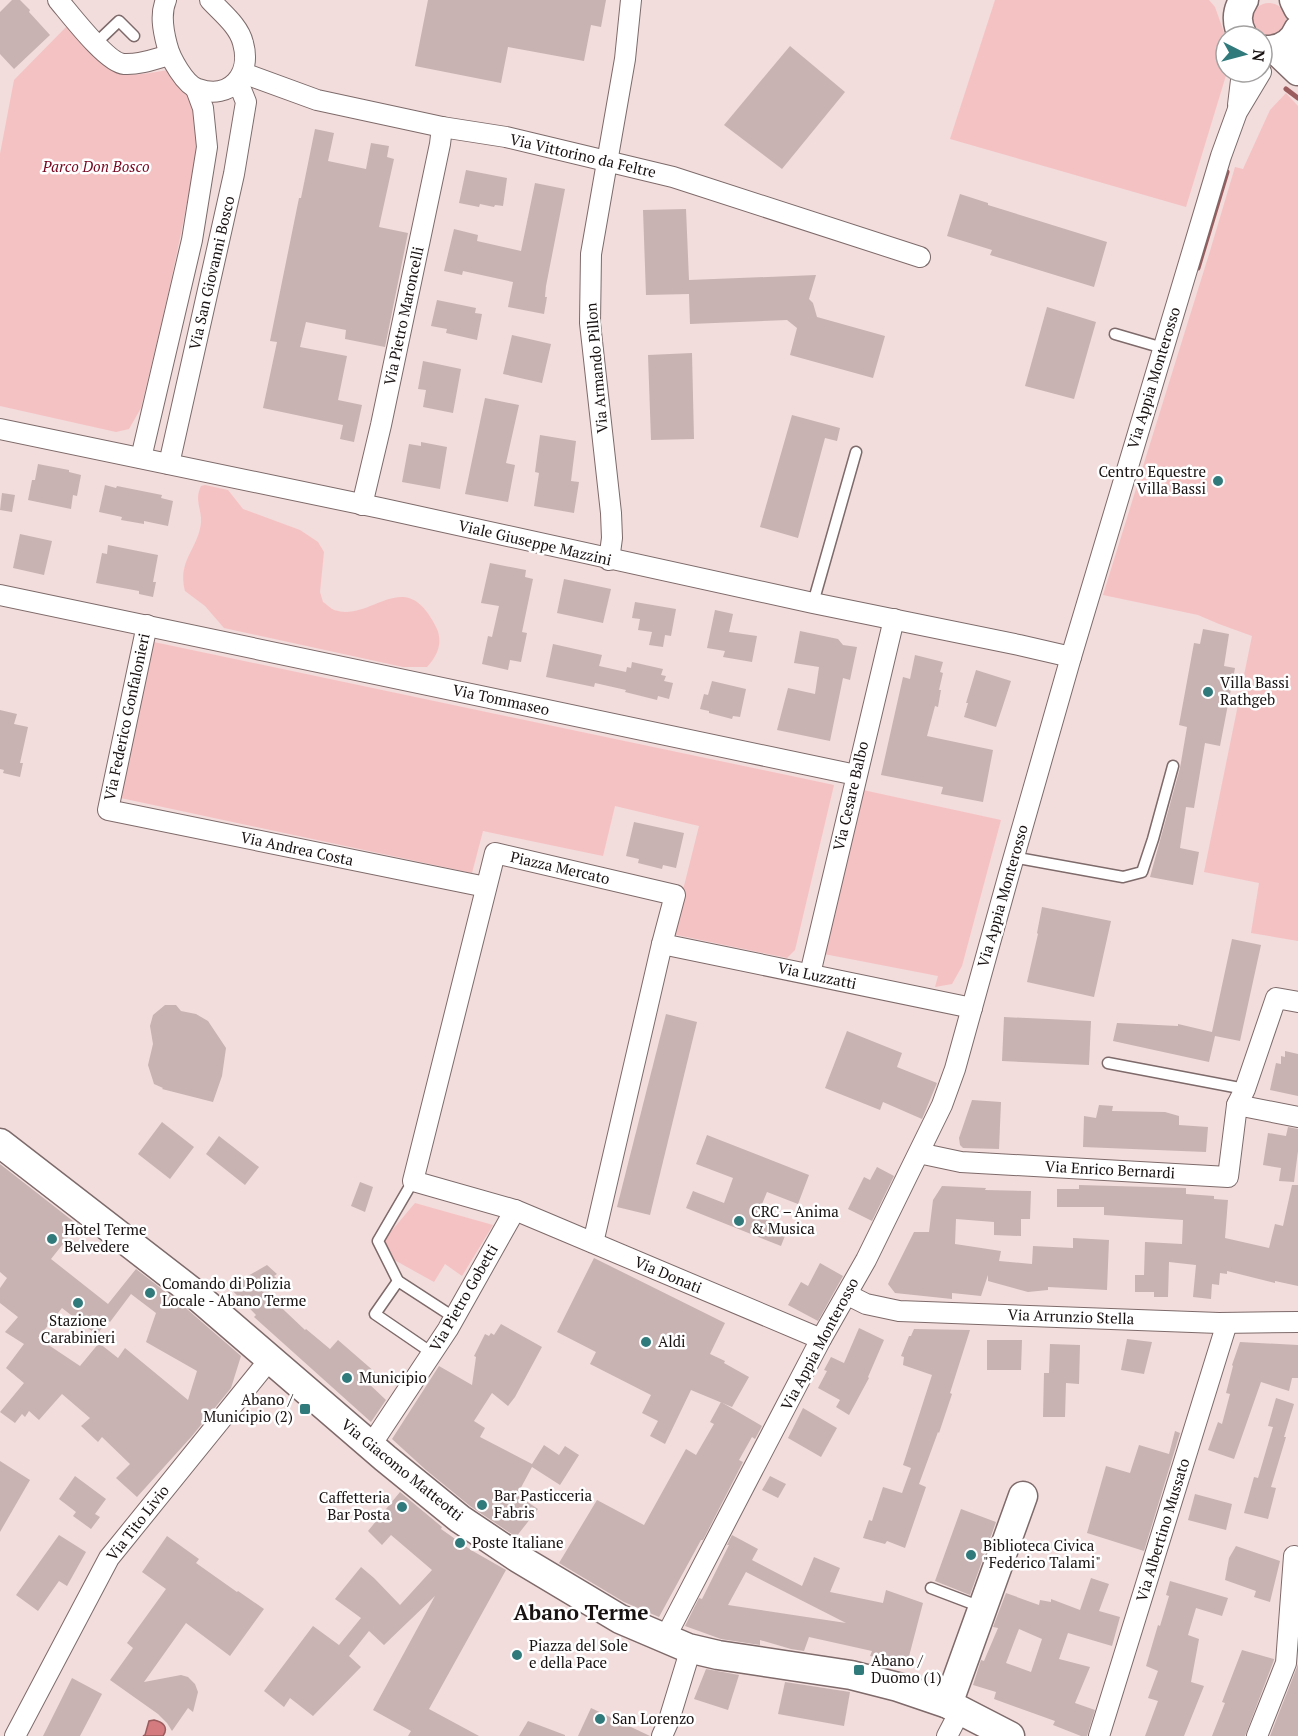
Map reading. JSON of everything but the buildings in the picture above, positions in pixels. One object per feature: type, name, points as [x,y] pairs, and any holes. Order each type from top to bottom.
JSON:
[{"type":"street","points":[[57,0],[106,55],[121,64],[170,55]]},
{"type":"street","name":"Via San Giovanni Bosco","points":[[169,464],[234,174],[246,102],[241,77],[245,57],[243,42],[232,23],[210,0]]},
{"type":"street","name":"Via Armando Pillon","points":[[609,560],[612,538],[611,513],[590,323],[591,254],[625,59],[631,0]]},
{"type":"street","points":[[1294,0],[1298,8]]},
{"type":"street","name":"Via San Giovanni Bosco","points":[[141,458],[192,240],[207,147],[203,108],[196,89],[182,74],[170,55],[164,34],[164,3]]},
{"type":"street","points":[[1274,53],[1291,41],[1298,30]]},
{"type":"street","points":[[1274,61],[1298,71]]},
{"type":"street","points":[[196,89],[219,92],[241,77]]},
{"type":"street","name":"Via Vittorino da Feltre","points":[[241,77],[317,100],[442,127],[506,137],[673,177],[920,257]]},
{"type":"street","name":"Via Appia Monterosso","points":[[1237,112],[1240,84]]},
{"type":"street","name":"Via Appia Monterosso","points":[[662,1736],[669,1720],[678,1643],[821,1339],[848,1295],[942,1106],[1019,858],[1071,657],[1221,156],[1237,112],[1253,84]]},
{"type":"street","name":"Via Pietro Maroncelli","points":[[362,505],[400,335],[442,127]]},
{"type":"street","name":"Viale Giuseppe Mazzini","points":[[0,429],[1071,657]]},
{"type":"street","name":"Via Tommaseo","points":[[0,595],[856,775]]},
{"type":"street","name":"Via Cesare Balbo","points":[[810,974],[894,619]]},
{"type":"street","name":"Via Federico Gonfalonieri","points":[[108,810],[147,625]]},
{"type":"street","name":"Via Andrea Costa","points":[[108,810],[486,887]]},
{"type":"street","name":"Piazza Mercato","points":[[413,1181],[495,852],[675,895],[593,1243]]},
{"type":"street","name":"Via Luzzatti","points":[[662,944],[972,1008]]},
{"type":"street","name":"Via Enrico Bernardi","points":[[921,1151],[928,1155],[961,1162],[1228,1177],[1241,1097],[1276,998],[1298,1002]]},
{"type":"street","points":[[1241,1097],[1298,1117]]},
{"type":"street","name":"Via Giacomo Matteotti","points":[[2,1149],[190,1290],[460,1519],[518,1558],[620,1619],[678,1643],[718,1655],[851,1675],[898,1687],[954,1708],[1010,1736]]},
{"type":"street","points":[[413,1181],[515,1210]]},
{"type":"street","name":"Via Donati","points":[[515,1210],[821,1339]]},
{"type":"street","name":"Via Pietro Gobetti","points":[[370,1445],[455,1318],[515,1210]]},
{"type":"street","name":"Via Arrunzio Stella","points":[[848,1295],[866,1304],[899,1311],[1223,1323],[1298,1322]]},
{"type":"street","name":"Via Albertino Mussato","points":[[1099,1736],[1223,1323]]},
{"type":"street","name":"Via Tito Livio","points":[[15,1736],[109,1557],[270,1359]]},
{"type":"street","points":[[947,1736],[982,1607],[1023,1496]]},
{"type":"street","points":[[1257,1736],[1286,1664],[1294,1556]]},
{"type":"lane","points":[[96,43],[119,21],[134,36]]},
{"type":"lane","points":[[1115,334],[1163,348]]},
{"type":"lane","points":[[813,603],[856,452]]},
{"type":"lane","points":[[1019,858],[1123,877],[1142,872],[1173,766]]},
{"type":"lane","points":[[1108,1063],[1241,1097]]},
{"type":"lane","points":[[413,1181],[378,1241],[398,1281],[455,1318]]},
{"type":"lane","points":[[398,1281],[375,1314],[432,1353]]},
{"type":"lane","points":[[931,1588],[982,1607]]},
{"type":"green space","points":[[995,0],[1209,0],[1215,7],[1221,24],[1214,24],[1214,84],[1223,84],[1186,207],[950,139]]},
{"type":"green space","points":[[1269,3],[1281,8],[1286,20],[1284,26],[1281,32],[1274,35],[1274,24],[1253,24],[1252,20],[1257,8]]},
{"type":"green space","name":"Parco Don Bosco","points":[[69,24],[97,58],[116,72],[136,75],[169,70],[192,99],[197,111],[196,154],[183,224],[141,408],[129,429],[116,432],[0,406],[0,154],[14,80]]},
{"type":"green space","name":"Centro Equestre Villa Bassi","points":[[1286,93],[1298,106],[1298,941],[1251,933],[1259,883],[1204,872],[1252,636],[1198,615],[1103,595],[1235,167],[1243,169],[1270,110]]},
{"type":"green space","points":[[201,486],[228,490],[243,509],[300,530],[318,542],[324,552],[320,592],[323,602],[334,610],[348,612],[401,597],[413,600],[425,609],[439,634],[438,649],[431,663],[427,667],[403,667],[224,628],[205,606],[185,591],[183,581],[186,563],[199,532],[201,518],[198,496]]},
{"type":"green space","points":[[149,641],[834,785],[795,950],[787,958],[672,934],[699,826],[615,806],[603,856],[483,831],[472,873],[116,797]]},
{"type":"green space","points":[[863,790],[1001,820],[962,966],[952,984],[935,987],[938,976],[824,954]]},
{"type":"green space","points":[[415,1203],[493,1225],[462,1276],[445,1264],[434,1282],[389,1257],[383,1241]]},
{"type":"shaded area","points":[[154,1720],[164,1725],[163,1736],[143,1736],[149,1721]]},
{"type":"waterway","points":[[1286,89],[1298,98]]},
{"type":"waterway","points":[[1198,268],[1227,172]]},
{"type":"place","name":"Centro Equestre Villa Bassi","points":[[1218,481]]},
{"type":"place","name":"Villa Bassi Rathgeb","points":[[1208,692]]},
{"type":"place","name":"CRC – Anima & Musica","points":[[739,1221]]},
{"type":"place","name":"Hotel Terme Belvedere","points":[[52,1239]]},
{"type":"place","name":"Comando di Polizia Locale - Abano Terme","points":[[150,1293]]},
{"type":"place","name":"Stazione Carabinieri","points":[[78,1303]]},
{"type":"place","name":"Aldi","points":[[646,1342]]},
{"type":"place","name":"Municipio","points":[[347,1378]]},
{"type":"place","name":"Abano / Municipio (2)","points":[[305,1409]]},
{"type":"place","name":"Bar Pasticceria Fabris","points":[[482,1505]]},
{"type":"place","name":"Caffetteria Bar Posta","points":[[402,1507]]},
{"type":"place","name":"Poste Italiane","points":[[460,1543]]},
{"type":"place","name":"Biblioteca Civica \"Federico Talami\"","points":[[971,1555]]},
{"type":"place","name":"Piazza del Sole e della Pace","points":[[517,1655]]},
{"type":"place","name":"Abano / Duomo (1)","points":[[859,1670]]},
{"type":"place","name":"San Lorenzo","points":[[600,1719]]},
{"type":"district","name":"Abano Terme","points":[[581,1613]]}]
